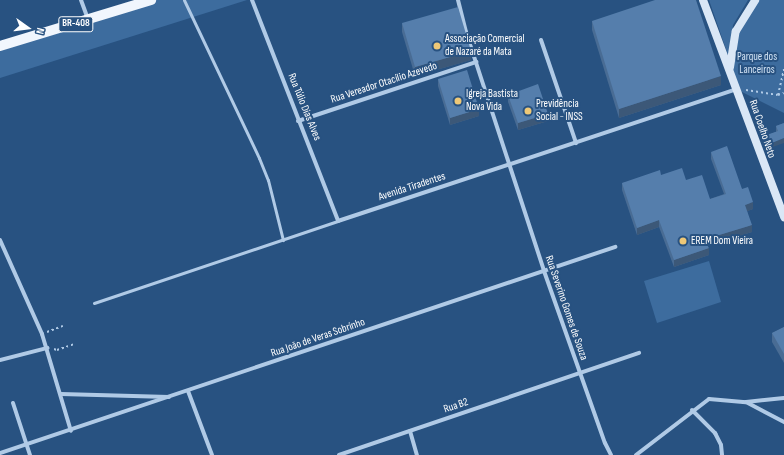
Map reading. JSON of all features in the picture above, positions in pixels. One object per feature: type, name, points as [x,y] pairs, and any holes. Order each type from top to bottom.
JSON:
[{"type":"main road","name":"BR-408","points":[[0,46],[88,21],[152,0]]},
{"type":"street","points":[[81,0],[88,21]]},
{"type":"street","name":"Rua Túlio Dias Alves","points":[[252,0],[338,221]]},
{"type":"street","name":"Rua Severino Gomes de Souza","points":[[458,0],[476,62],[544,271],[580,374],[611,455]]},
{"type":"street","name":"Rua Coelho Neto","points":[[703,0],[784,217]]},
{"type":"street","name":"Rua Coelho Neto","points":[[730,70],[736,31],[755,0]]},
{"type":"street","points":[[541,40],[576,143]]},
{"type":"street","name":"Rua Vereador Otacílio Azevedo","points":[[298,120],[476,62]]},
{"type":"street","name":"Avenida Tiradentes","points":[[338,221],[736,89]]},
{"type":"street","points":[[0,240],[42,334],[71,431]]},
{"type":"street","name":"Rua João de Veras Sobrinho","points":[[0,453],[71,431],[615,247]]},
{"type":"street","points":[[0,360],[47,348]]},
{"type":"street","name":"Rua B2","points":[[339,455],[639,353]]},
{"type":"street","points":[[188,391],[212,455]]},
{"type":"street","points":[[61,394],[171,397]]},
{"type":"street","points":[[636,455],[708,399],[746,402],[784,398]]},
{"type":"street","points":[[746,402],[784,422]]},
{"type":"street","points":[[13,403],[30,455]]},
{"type":"street","points":[[692,410],[715,432],[721,445],[722,455]]},
{"type":"street","points":[[410,431],[417,455]]},
{"type":"lane","points":[[184,0],[260,158],[268,180],[283,240]]},
{"type":"lane","name":"Avenida Tiradentes","points":[[94,303],[338,221]]},
{"type":"path","points":[[778,95],[784,69]]},
{"type":"path","points":[[736,89],[778,95],[784,93]]},
{"type":"path","points":[[42,334],[63,326]]},
{"type":"path","points":[[47,348],[57,350],[74,344]]},
{"type":"green space","points":[[152,0],[247,0],[0,78],[0,46]]},
{"type":"green space","points":[[709,0],[748,0],[733,25],[729,58]]},
{"type":"green space","name":"Parque dos Lanceiros","points":[[755,0],[784,0],[784,113],[736,89],[730,70],[732,47]]},
{"type":"green space","points":[[709,261],[721,302],[657,323],[644,281]]},
{"type":"building","points":[[655,0],[696,0],[721,76],[619,109],[592,21]]},
{"type":"building","name":"Associação Comercial de Nazaré da Mata","points":[[458,7],[471,51],[415,67],[402,23]]},
{"type":"building","name":"Igreja Bastista Nova Vida","points":[[467,70],[479,109],[450,118],[438,79]]},
{"type":"building","name":"Previdência Social - INSS","points":[[538,84],[548,114],[518,123],[508,95]]},
{"type":"building","points":[[784,123],[784,138],[767,145],[764,136],[778,131],[776,126]]},
{"type":"building","points":[[727,146],[742,189],[748,187],[753,202],[745,205],[752,225],[706,239],[709,248],[674,260],[659,220],[637,228],[622,183],[660,170],[661,175],[682,168],[686,180],[702,175],[710,199],[726,194],[711,152]]},
{"type":"building","points":[[784,327],[784,354],[772,333]]},
{"type":"place","name":"Associação Comercial de Nazaré da Mata","points":[[437,46]]},
{"type":"place","name":"Igreja Bastista Nova Vida","points":[[458,101]]},
{"type":"place","name":"Previdência Social - INSS","points":[[528,111]]},
{"type":"place","name":"EREM Dom Vieira","points":[[683,241]]}]
